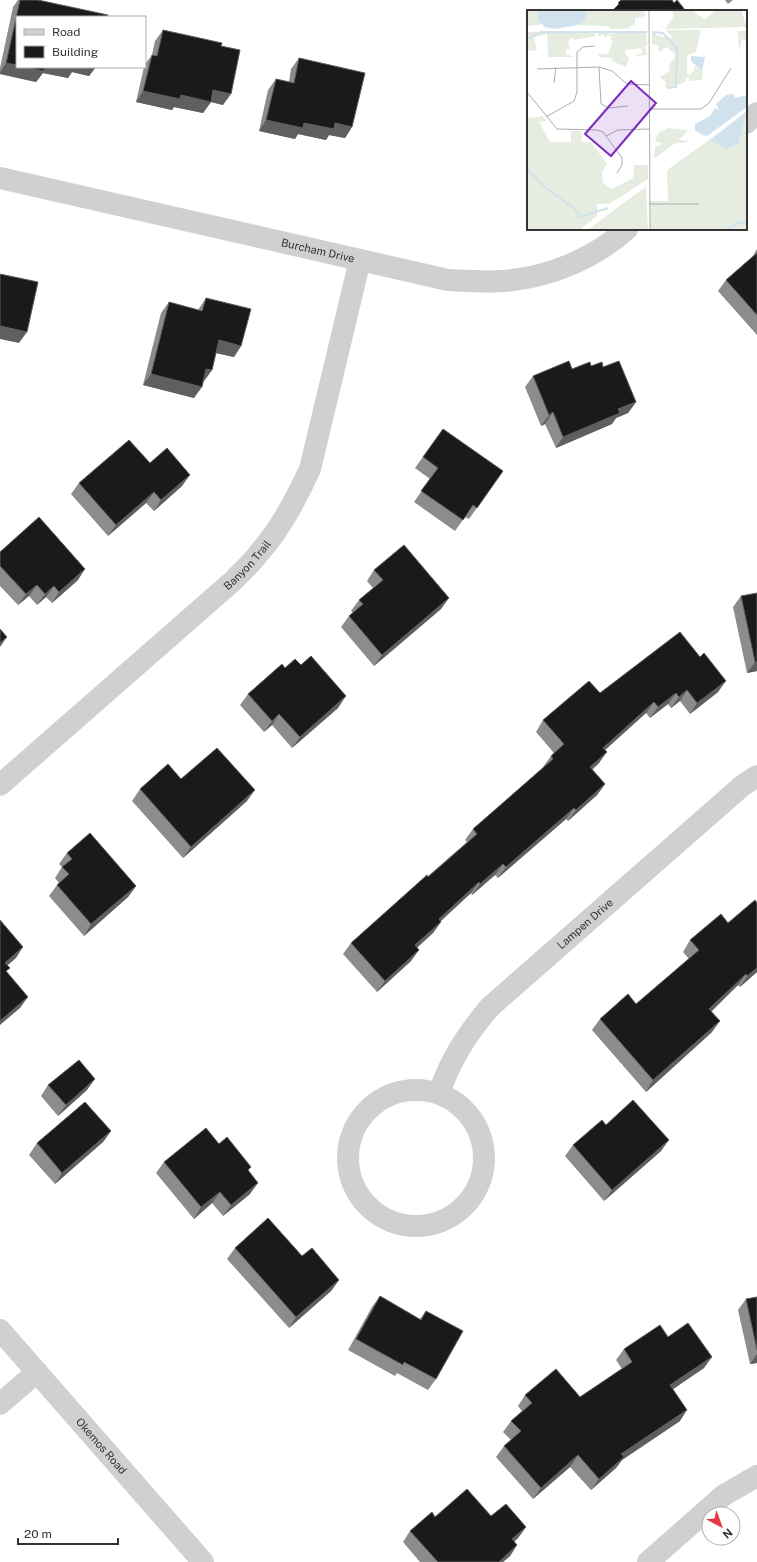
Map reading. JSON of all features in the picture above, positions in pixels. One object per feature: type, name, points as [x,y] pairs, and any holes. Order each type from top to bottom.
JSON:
[{"type":"street","points":[[747,122],[757,114]]},
{"type":"street","name":"Burcham Drive","points":[[0,178],[448,280],[480,282],[513,280],[545,274],[573,264],[599,250],[626,230]]},
{"type":"street","name":"Banyon Trail","points":[[0,785],[234,580],[259,554],[281,524],[297,497],[310,469],[360,260]]},
{"type":"street","name":"Lampen Drive","points":[[439,1093],[446,1071],[457,1051],[472,1028],[490,1007],[742,786],[757,776]]},
{"type":"street","points":[[421,1090],[439,1093],[455,1102],[468,1113],[478,1128],[484,1151],[484,1163],[480,1180],[472,1197],[461,1210],[445,1219],[423,1226],[411,1226],[393,1222],[377,1214],[364,1203],[355,1188],[349,1171],[348,1153],[352,1135],[360,1120],[372,1106],[386,1096],[404,1091],[421,1090]]},
{"type":"street","name":"Okemos Road","points":[[0,1330],[203,1562]]},
{"type":"street","points":[[0,1404],[37,1372]]},
{"type":"street","points":[[648,1562],[724,1495],[757,1476]]},
{"type":"building","points":[[20,0],[38,0],[108,15],[108,16],[16,16]]},
{"type":"building","points":[[621,0],[672,0],[674,3],[677,0],[685,10],[613,10],[619,4],[618,3]]},
{"type":"building","points":[[16,18],[16,65],[6,63]]},
{"type":"building","points":[[163,30],[222,43],[221,46],[240,50],[231,94],[213,90],[211,102],[181,95],[180,99],[143,91],[152,55],[157,56]]},
{"type":"building","points":[[299,58],[365,73],[352,127],[335,123],[334,129],[304,123],[303,128],[266,120],[276,79],[294,83]]},
{"type":"building","points":[[30,68],[44,68],[44,71]]},
{"type":"building","points":[[757,253],[757,315],[726,280]]},
{"type":"building","points":[[0,274],[38,282],[27,332],[0,326]]},
{"type":"building","points":[[206,298],[251,309],[241,346],[219,340],[212,370],[206,369],[202,387],[151,374],[169,302],[202,311]]},
{"type":"building","points":[[569,361],[572,369],[590,362],[591,366],[602,362],[603,367],[619,361],[636,402],[618,409],[620,413],[563,437],[553,412],[549,415],[533,376]]},
{"type":"building","points":[[443,429],[503,471],[477,508],[473,505],[463,520],[421,491],[438,468],[423,457]]},
{"type":"building","points":[[129,440],[150,463],[167,448],[190,475],[161,500],[154,492],[116,525],[79,483]]},
{"type":"building","points":[[39,517],[85,569],[59,592],[54,586],[45,594],[37,585],[26,594],[0,566],[0,552]]},
{"type":"building","points":[[404,545],[449,598],[382,655],[349,616],[363,604],[359,600],[383,580],[374,570]]},
{"type":"building","points":[[757,593],[757,662],[755,662],[741,596]]},
{"type":"building","points":[[0,629],[7,637],[0,643]]},
{"type":"building","points":[[680,632],[700,657],[704,653],[726,681],[697,703],[687,690],[679,697],[676,693],[658,707],[654,702],[603,748],[607,752],[590,767],[605,784],[576,810],[574,808],[506,867],[503,864],[480,884],[479,882],[439,919],[441,922],[415,945],[419,950],[385,981],[351,943],[427,875],[428,877],[477,834],[473,829],[553,759],[551,756],[564,744],[543,720],[589,681],[600,693]]},
{"type":"building","points":[[311,656],[346,696],[300,737],[279,714],[272,721],[248,694],[282,664],[285,668],[295,659],[301,665]]},
{"type":"building","points":[[217,748],[255,790],[191,847],[140,789],[168,764],[181,779]]},
{"type":"building","points":[[90,833],[136,886],[91,924],[57,885],[69,874],[62,867],[72,859],[67,853]]},
{"type":"building","points":[[755,900],[757,903],[757,968],[747,976],[746,974],[709,1009],[720,1021],[653,1080],[600,1019],[628,994],[636,1004],[699,950],[690,940],[721,914],[728,923]]},
{"type":"building","points":[[0,920],[23,947],[5,963],[10,968],[6,971],[28,997],[0,1021]]},
{"type":"building","points":[[79,1060],[95,1079],[66,1105],[48,1085]]},
{"type":"building","points":[[633,1100],[669,1140],[612,1190],[573,1145],[602,1120],[606,1125]]},
{"type":"building","points":[[85,1102],[111,1131],[62,1173],[37,1143]]},
{"type":"building","points":[[206,1128],[219,1144],[227,1137],[251,1167],[248,1170],[258,1183],[231,1205],[220,1192],[201,1207],[164,1162]]},
{"type":"building","points":[[268,1218],[302,1256],[312,1248],[339,1280],[296,1317],[235,1248]]},
{"type":"building","points":[[380,1296],[421,1320],[426,1311],[463,1331],[436,1379],[404,1362],[403,1365],[356,1339]]},
{"type":"building","points":[[757,1297],[757,1350],[746,1299]]},
{"type":"building","points":[[688,1323],[712,1357],[670,1385],[687,1410],[621,1454],[624,1457],[599,1479],[578,1455],[541,1488],[504,1446],[521,1431],[511,1421],[532,1403],[525,1395],[556,1369],[580,1397],[632,1362],[624,1349],[660,1325],[668,1337]]},
{"type":"building","points":[[467,1489],[491,1516],[506,1504],[526,1527],[512,1539],[517,1545],[499,1562],[438,1562],[410,1531],[432,1512],[435,1517]]}]
